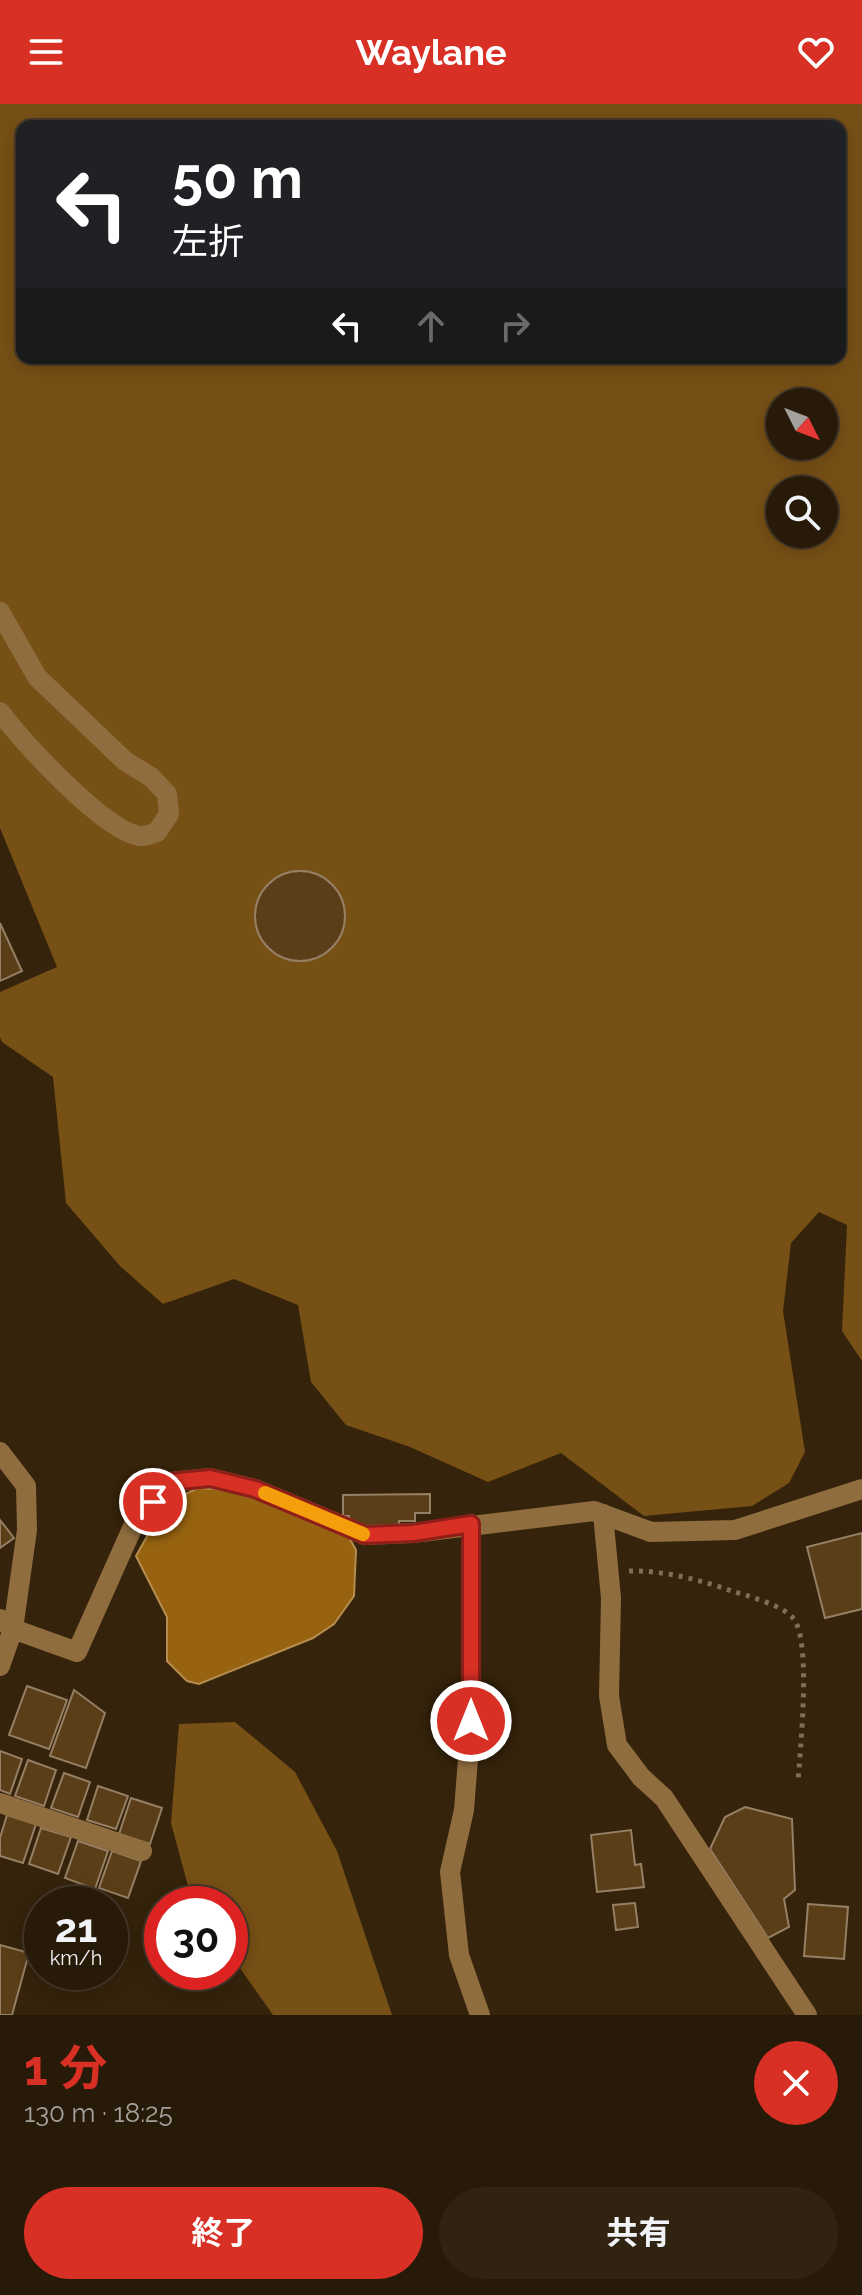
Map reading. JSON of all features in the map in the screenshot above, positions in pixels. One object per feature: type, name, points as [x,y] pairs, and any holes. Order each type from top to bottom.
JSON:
[{"type":"street","points":[[0,612],[37,677],[125,761],[151,777],[167,794],[169,814],[157,832],[141,836],[121,829],[85,801],[21,738],[0,712]]},
{"type":"street","points":[[0,1452],[26,1486],[27,1530],[0,1666]]},
{"type":"street","points":[[7,1624],[77,1652],[135,1522],[171,1482],[210,1478],[255,1489],[365,1535],[413,1533],[594,1511],[651,1532],[735,1530],[862,1489]]},
{"type":"street","points":[[603,1514],[611,1598],[609,1696],[617,1745],[641,1777],[664,1798],[807,2015]]},
{"type":"street","points":[[471,1524],[471,1721],[464,1810],[450,1872],[459,1955],[480,2015]]},
{"type":"street","points":[[0,1803],[142,1851]]},
{"type":"path","points":[[608,1572],[645,1571],[707,1583],[763,1601],[793,1616],[802,1633],[798,1782]]},
{"type":"shaded area","points":[[0,104],[862,104],[862,1361],[842,1331],[847,1225],[819,1212],[791,1243],[783,1311],[805,1452],[789,1483],[752,1506],[644,1516],[561,1453],[488,1482],[410,1447],[346,1425],[311,1382],[298,1305],[234,1279],[163,1304],[120,1266],[66,1203],[53,1077],[2,1042],[0,992],[57,967],[0,828]]},
{"type":"shaded area","points":[[198,1488],[246,1491],[344,1528],[356,1550],[354,1596],[334,1624],[313,1638],[199,1684],[187,1681],[167,1661],[167,1617],[136,1556],[150,1531],[175,1499]]},
{"type":"shaded area","points":[[235,1722],[295,1772],[337,1851],[392,2015],[273,2015],[248,1980],[248,1886],[188,1886],[171,1823],[179,1724]]},
{"type":"building","points":[[291,871],[309,871],[325,878],[338,891],[345,907],[345,925],[338,941],[325,954],[309,961],[291,961],[275,954],[262,941],[255,925],[255,907],[262,891],[275,878]]},
{"type":"building","points":[[0,923],[22,971],[0,981]]},
{"type":"building","points":[[430,1494],[430,1513],[415,1513],[415,1521],[399,1521],[399,1527],[349,1527],[349,1516],[343,1516],[343,1495]]},
{"type":"building","points":[[0,1520],[14,1538],[0,1548]]},
{"type":"building","points":[[862,1533],[862,1609],[825,1618],[807,1547]]},
{"type":"building","points":[[27,1686],[67,1700],[49,1749],[9,1735]]},
{"type":"building","points":[[74,1690],[105,1713],[86,1768],[50,1756]]},
{"type":"building","points":[[0,1751],[22,1759],[10,1794],[0,1790]]},
{"type":"building","points":[[28,1760],[56,1770],[44,1806],[15,1796]]},
{"type":"building","points":[[64,1773],[90,1782],[78,1817],[51,1808]]},
{"type":"building","points":[[98,1786],[128,1796],[116,1829],[87,1820]]},
{"type":"building","points":[[131,1798],[162,1808],[150,1844],[119,1834]]},
{"type":"building","points":[[745,1807],[792,1819],[795,1890],[784,1899],[789,1927],[768,1938],[710,1849],[725,1817]]},
{"type":"building","points":[[7,1815],[36,1824],[23,1863],[0,1856],[0,1838]]},
{"type":"building","points":[[41,1828],[71,1837],[58,1874],[29,1864]]},
{"type":"building","points":[[631,1830],[635,1865],[641,1864],[644,1887],[597,1892],[591,1835]]},
{"type":"building","points":[[78,1841],[108,1851],[96,1886],[65,1878]]},
{"type":"building","points":[[112,1851],[141,1861],[128,1898],[128,1886],[100,1886]]},
{"type":"building","points":[[635,1903],[638,1927],[616,1930],[613,1905]]},
{"type":"building","points":[[808,1904],[848,1907],[844,1959],[804,1956]]},
{"type":"building","points":[[0,1945],[24,1952],[24,1971],[12,2015],[0,2015]]},
{"type":"slow traffic","points":[[265,1493],[363,1534]]},
{"type":"route","points":[[153,1502],[171,1482],[210,1478],[255,1489],[365,1535],[413,1533],[471,1524],[471,1721]]}]
